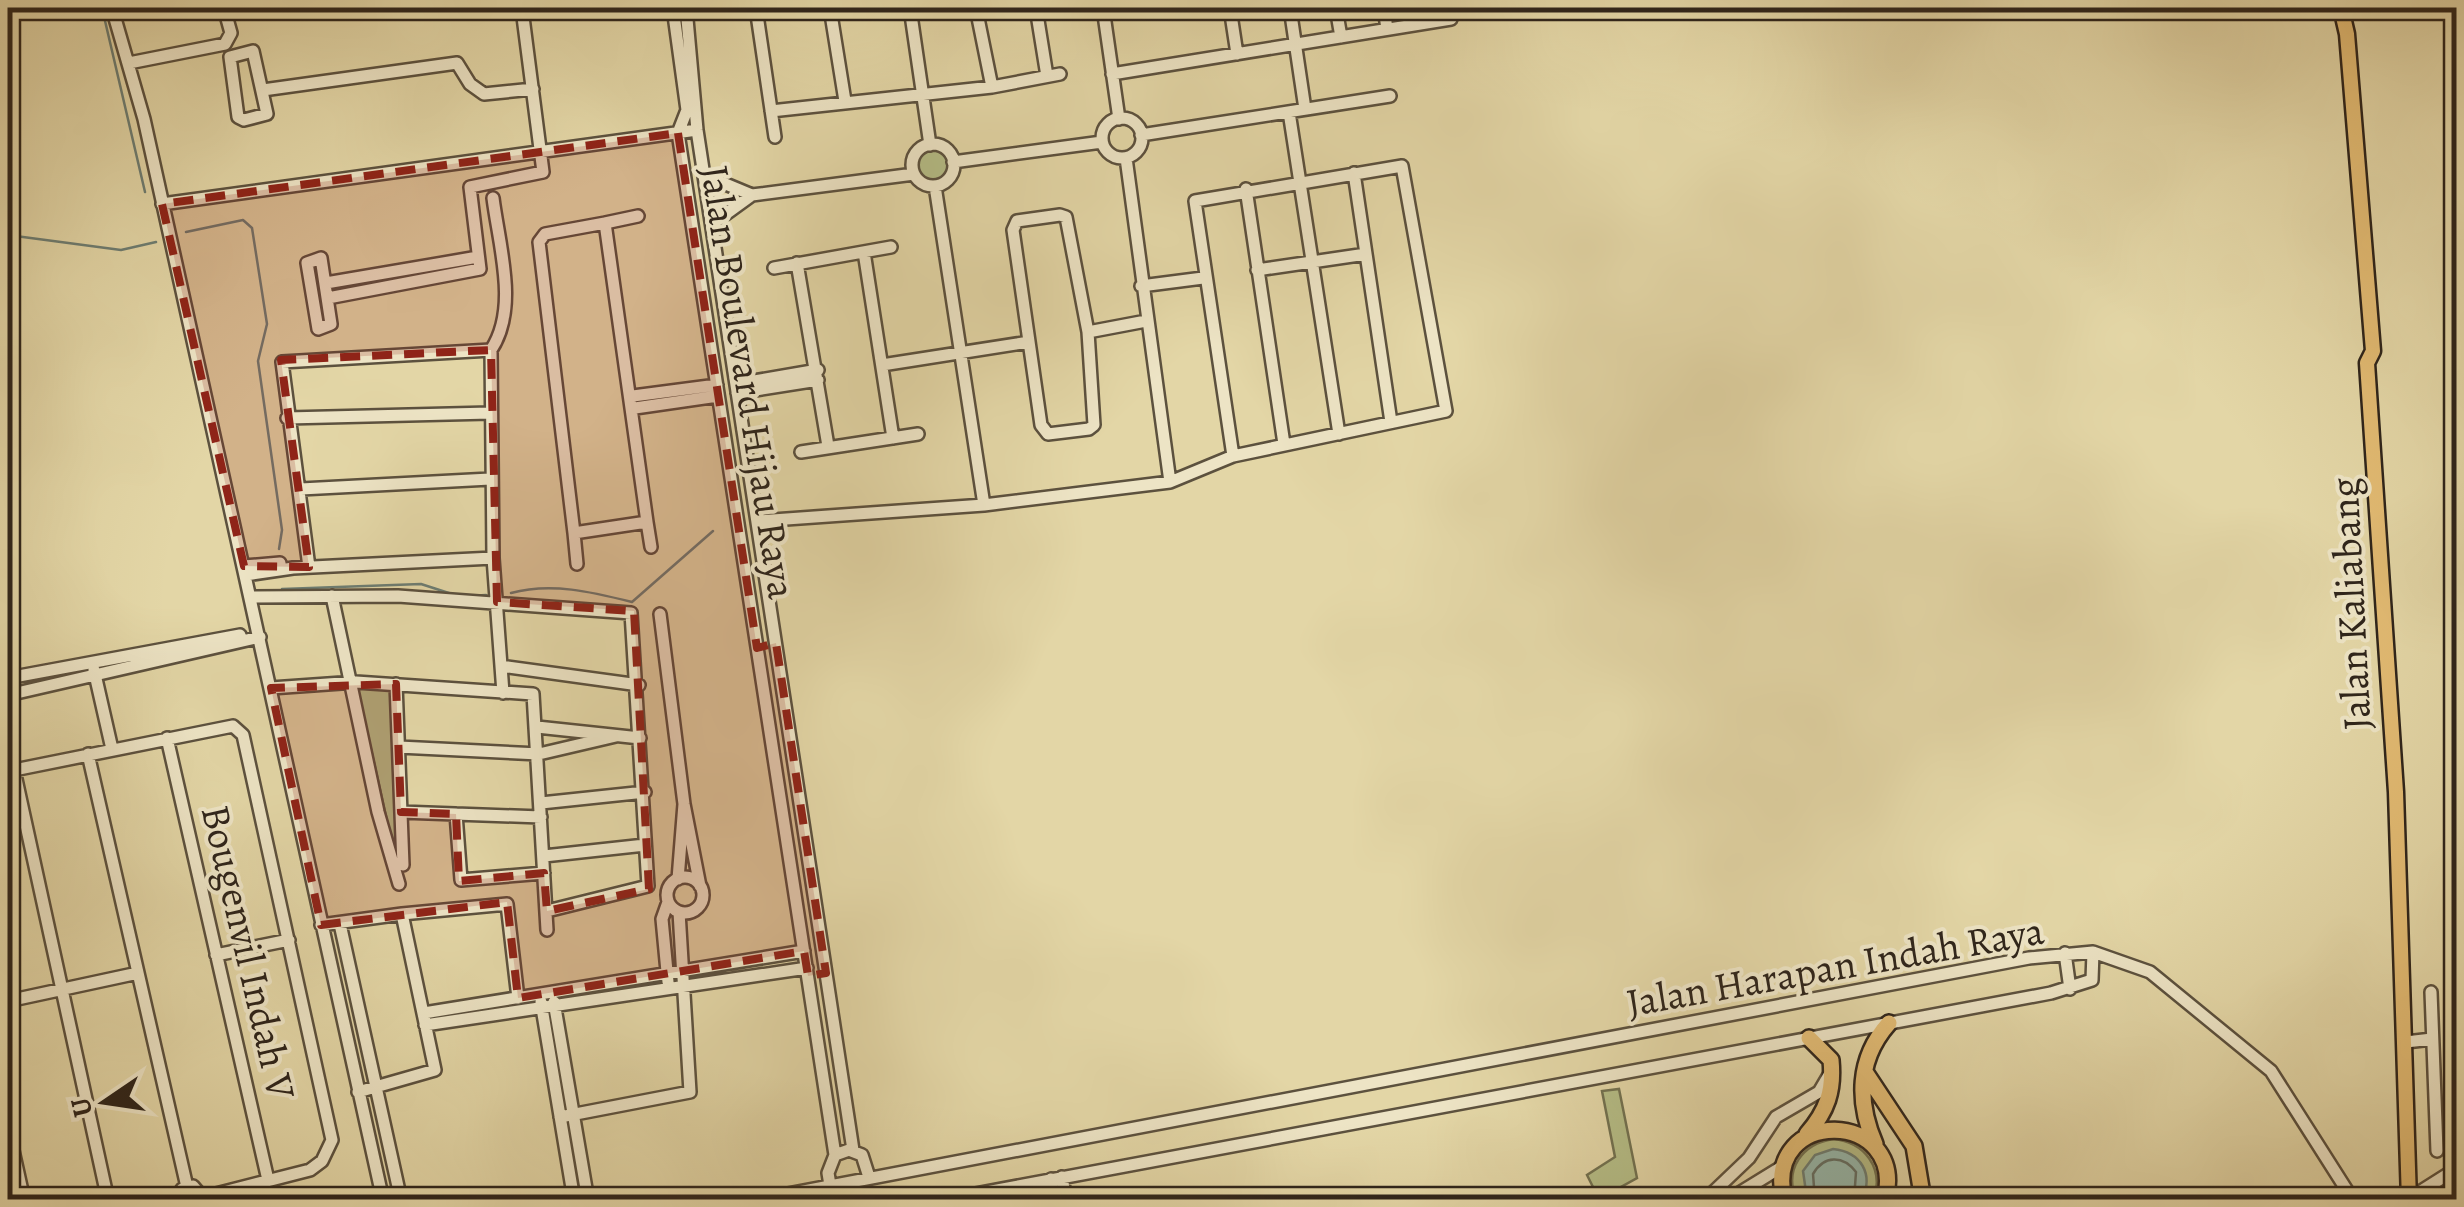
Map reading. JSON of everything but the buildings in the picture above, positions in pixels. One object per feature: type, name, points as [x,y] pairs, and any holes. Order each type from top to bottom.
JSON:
[{"type":"highway","points":[[1889,1023],[1872,1044],[1861,1092],[1865,1120],[1894,1200]]},
{"type":"highway","points":[[1784,1200],[1783,1166],[1830,1102],[1832,1065],[1827,1053],[1810,1038]]},
{"type":"highway","points":[[1865,1072],[1914,1146],[1923,1200]]},
{"type":"highway","points":[[1804,1138],[1836,1128],[1864,1138],[1878,1151]]},
{"type":"highway","points":[[1885,1200],[1888,1180]]},
{"type":"main road","name":"Jalan Kaliabang","points":[[2341,8],[2348,34],[2373,350],[2366,363],[2396,792],[2408,1199]]},
{"type":"street","points":[[112,8],[162,204],[252,596],[246,637],[271,688],[382,1200]]},
{"type":"street","points":[[128,63],[226,44],[231,34],[224,8]]},
{"type":"street","points":[[673,8],[687,110],[678,133],[698,130]]},
{"type":"street","name":"Jalan Boulevard Hijau Raya","points":[[686,8],[704,174],[853,1150]]},
{"type":"street","points":[[756,8],[774,137]]},
{"type":"street","points":[[830,8],[845,101]]},
{"type":"street","points":[[910,8],[930,144]]},
{"type":"street","points":[[976,8],[992,87]]},
{"type":"street","points":[[771,111],[992,87],[1054,75],[1036,8]]},
{"type":"street","points":[[1102,8],[1119,119]]},
{"type":"street","points":[[1230,8],[1237,54]]},
{"type":"street","points":[[1290,8],[1305,109]]},
{"type":"street","points":[[1336,8],[1341,37]]},
{"type":"street","points":[[1384,8],[1387,29]]},
{"type":"street","points":[[1431,8],[1432,22]]},
{"type":"street","points":[[328,298],[478,271],[470,188],[543,172],[523,17]]},
{"type":"street","points":[[1112,74],[1451,19]]},
{"type":"street","points":[[255,52],[263,90],[266,115],[241,119],[231,56],[255,52]]},
{"type":"street","points":[[263,90],[457,63],[470,84],[484,94],[533,89]]},
{"type":"street","points":[[1141,135],[1390,96]]},
{"type":"street","points":[[1289,112],[1339,434]]},
{"type":"street","points":[[1119,119],[1131,121],[1141,135],[1138,150],[1126,158],[1111,155],[1102,142],[1108,124],[1119,119]]},
{"type":"street","name":"Jalan Boulevard Hijau Raya","points":[[162,204],[678,133],[836,1155]]},
{"type":"street","points":[[953,162],[1102,142]]},
{"type":"street","points":[[930,144],[945,149],[953,162],[949,178],[936,186],[922,184],[914,174],[914,158],[930,144]]},
{"type":"street","points":[[1126,158],[1170,482]]},
{"type":"street","points":[[757,520],[984,505],[1170,482],[1233,456],[1447,408],[1402,166],[1246,189],[1195,201],[1203,278],[1233,456]]},
{"type":"street","points":[[1354,173],[1390,422]]},
{"type":"street","points":[[704,174],[752,194],[914,174]]},
{"type":"street","points":[[936,186],[984,505]]},
{"type":"street","points":[[1246,189],[1284,444]]},
{"type":"street","points":[[712,224],[752,194]]},
{"type":"street","points":[[493,198],[506,309],[502,332],[491,350],[490,413],[492,558],[502,692]]},
{"type":"street","points":[[576,564],[539,242],[545,234],[638,216]]},
{"type":"street","points":[[1066,217],[1088,332],[1094,424],[1090,429],[1044,431],[1013,230],[1018,221],[1066,217]]},
{"type":"street","points":[[605,222],[634,402],[651,546]]},
{"type":"street","points":[[774,268],[891,247]]},
{"type":"street","points":[[864,252],[893,438]]},
{"type":"street","points":[[1257,270],[1366,254]]},
{"type":"street","points":[[326,283],[478,257]]},
{"type":"street","points":[[321,259],[326,283],[331,326],[318,329],[308,260],[321,259]]},
{"type":"street","points":[[797,263],[828,446]]},
{"type":"street","points":[[1141,286],[1203,278]]},
{"type":"street","points":[[701,285],[720,282]]},
{"type":"street","points":[[1088,332],[1146,321]]},
{"type":"street","points":[[882,366],[1028,342]]},
{"type":"street","points":[[309,567],[281,364],[285,360],[491,350]]},
{"type":"street","points":[[737,388],[818,375]]},
{"type":"street","points":[[634,402],[718,390]]},
{"type":"street","points":[[287,418],[490,413]]},
{"type":"street","points":[[802,452],[918,434]]},
{"type":"street","points":[[301,489],[490,479]]},
{"type":"street","points":[[574,533],[648,522]]},
{"type":"street","points":[[245,570],[285,564],[294,568],[492,558]]},
{"type":"street","points":[[252,596],[497,599],[631,613],[645,792],[645,888],[547,910]]},
{"type":"street","points":[[332,596],[378,812],[399,884]]},
{"type":"street","points":[[660,614],[684,804],[700,886],[699,906],[679,912]]},
{"type":"street","points":[[8,678],[246,637]]},
{"type":"street","points":[[8,695],[246,637]]},
{"type":"street","points":[[756,641],[775,637]]},
{"type":"street","points":[[93,661],[112,749]]},
{"type":"street","points":[[502,666],[639,685]]},
{"type":"street","points":[[535,671],[533,694],[547,930]]},
{"type":"street","points":[[271,688],[352,682],[533,694]]},
{"type":"street","points":[[396,684],[403,865]]},
{"type":"street","points":[[108,1200],[11,771],[233,726],[244,734],[332,1140],[322,1160],[310,1170],[205,1198],[198,1188],[187,1186]]},
{"type":"street","points":[[537,728],[640,738]]},
{"type":"street","points":[[399,747],[539,754],[616,736]]},
{"type":"street","name":"Bougenvil Indah V","points":[[167,738],[268,1180]]},
{"type":"street","points":[[88,754],[187,1186]]},
{"type":"street","points":[[540,803],[645,792]]},
{"type":"street","points":[[678,879],[684,804]]},
{"type":"street","points":[[401,812],[542,817]]},
{"type":"street","points":[[456,814],[461,880],[544,873]]},
{"type":"street","points":[[544,856],[645,845]]},
{"type":"street","points":[[682,1001],[668,982],[662,919],[668,888],[678,879],[690,878],[700,886]]},
{"type":"street","points":[[566,1116],[688,1094],[679,912],[668,902]]},
{"type":"street","points":[[321,925],[507,904],[518,998]]},
{"type":"street","points":[[357,1086],[435,1070],[402,914]]},
{"type":"street","points":[[340,924],[401,1200]]},
{"type":"street","points":[[216,955],[289,940]]},
{"type":"street","points":[[425,1019],[685,979],[804,951]]},
{"type":"street","points":[[2064,953],[2093,952],[2150,972],[2271,1072],[2353,1200]]},
{"type":"street","points":[[2070,989],[2092,980],[2093,952]]},
{"type":"street","name":"Jalan Harapan Indah Raya","points":[[756,1200],[2064,953],[2070,989],[943,1200]]},
{"type":"street","points":[[8,1002],[138,973]]},
{"type":"street","points":[[685,979],[826,973]]},
{"type":"street","points":[[2432,992],[2437,1151]]},
{"type":"street","points":[[425,1019],[518,998],[547,1000]]},
{"type":"street","points":[[547,1000],[566,1116],[574,1200]]},
{"type":"street","points":[[2406,1042],[2432,1039]]},
{"type":"street","points":[[1705,1200],[1749,1158],[1776,1117],[1826,1086],[1832,1065]]},
{"type":"street","points":[[566,1116],[588,1200]]},
{"type":"street","points":[[8,1128],[24,1200]]},
{"type":"street","points":[[830,1185],[828,1173],[836,1155],[853,1150],[862,1156],[869,1177]]},
{"type":"street","points":[[1716,1200],[1736,1195],[1783,1166]]},
{"type":"street","points":[[2408,1199],[2456,1169]]},
{"type":"street","points":[[1055,1200],[1057,1178]]},
{"type":"street","points":[[1057,1178],[1066,1200]]},
{"type":"street","points":[[176,1200],[187,1186]]},
{"type":"highlighted area","points":[[678,133],[757,648],[776,643],[826,973],[808,976],[804,951],[518,998],[507,902],[321,925],[271,688],[396,684],[401,812],[456,814],[459,881],[544,873],[547,911],[649,889],[634,611],[497,602],[491,350],[281,360],[309,567],[244,566],[162,204]]},
{"type":"green space","points":[[933,144],[948,150],[954,165],[948,180],[933,186],[918,180],[912,165],[918,150]]},
{"type":"green space","points":[[357,687],[391,688],[398,857],[395,856]]},
{"type":"green space","points":[[1619,1089],[1637,1178],[1599,1199],[1587,1175],[1615,1157],[1602,1091]]},
{"type":"green space","points":[[1833,1139],[1854,1145],[1869,1158],[1876,1177],[1874,1199],[1803,1190],[1807,1199],[1796,1199],[1792,1178],[1798,1160],[1812,1146]]},
{"type":"water","points":[[1833,1149],[1851,1155],[1862,1166],[1866,1181],[1862,1199],[1807,1199],[1803,1171],[1815,1155]]},
{"type":"waterway","points":[[102,8],[145,192]]},
{"type":"waterway","points":[[186,232],[243,220],[252,228],[267,324],[258,361],[282,530],[279,549]]},
{"type":"waterway","points":[[8,235],[121,250],[156,242]]},
{"type":"waterway","points":[[511,593],[556,588],[632,602],[713,531]]},
{"type":"waterway","points":[[282,589],[421,584],[455,595]]},
{"type":"waterway","points":[[468,596],[486,595]]}]
